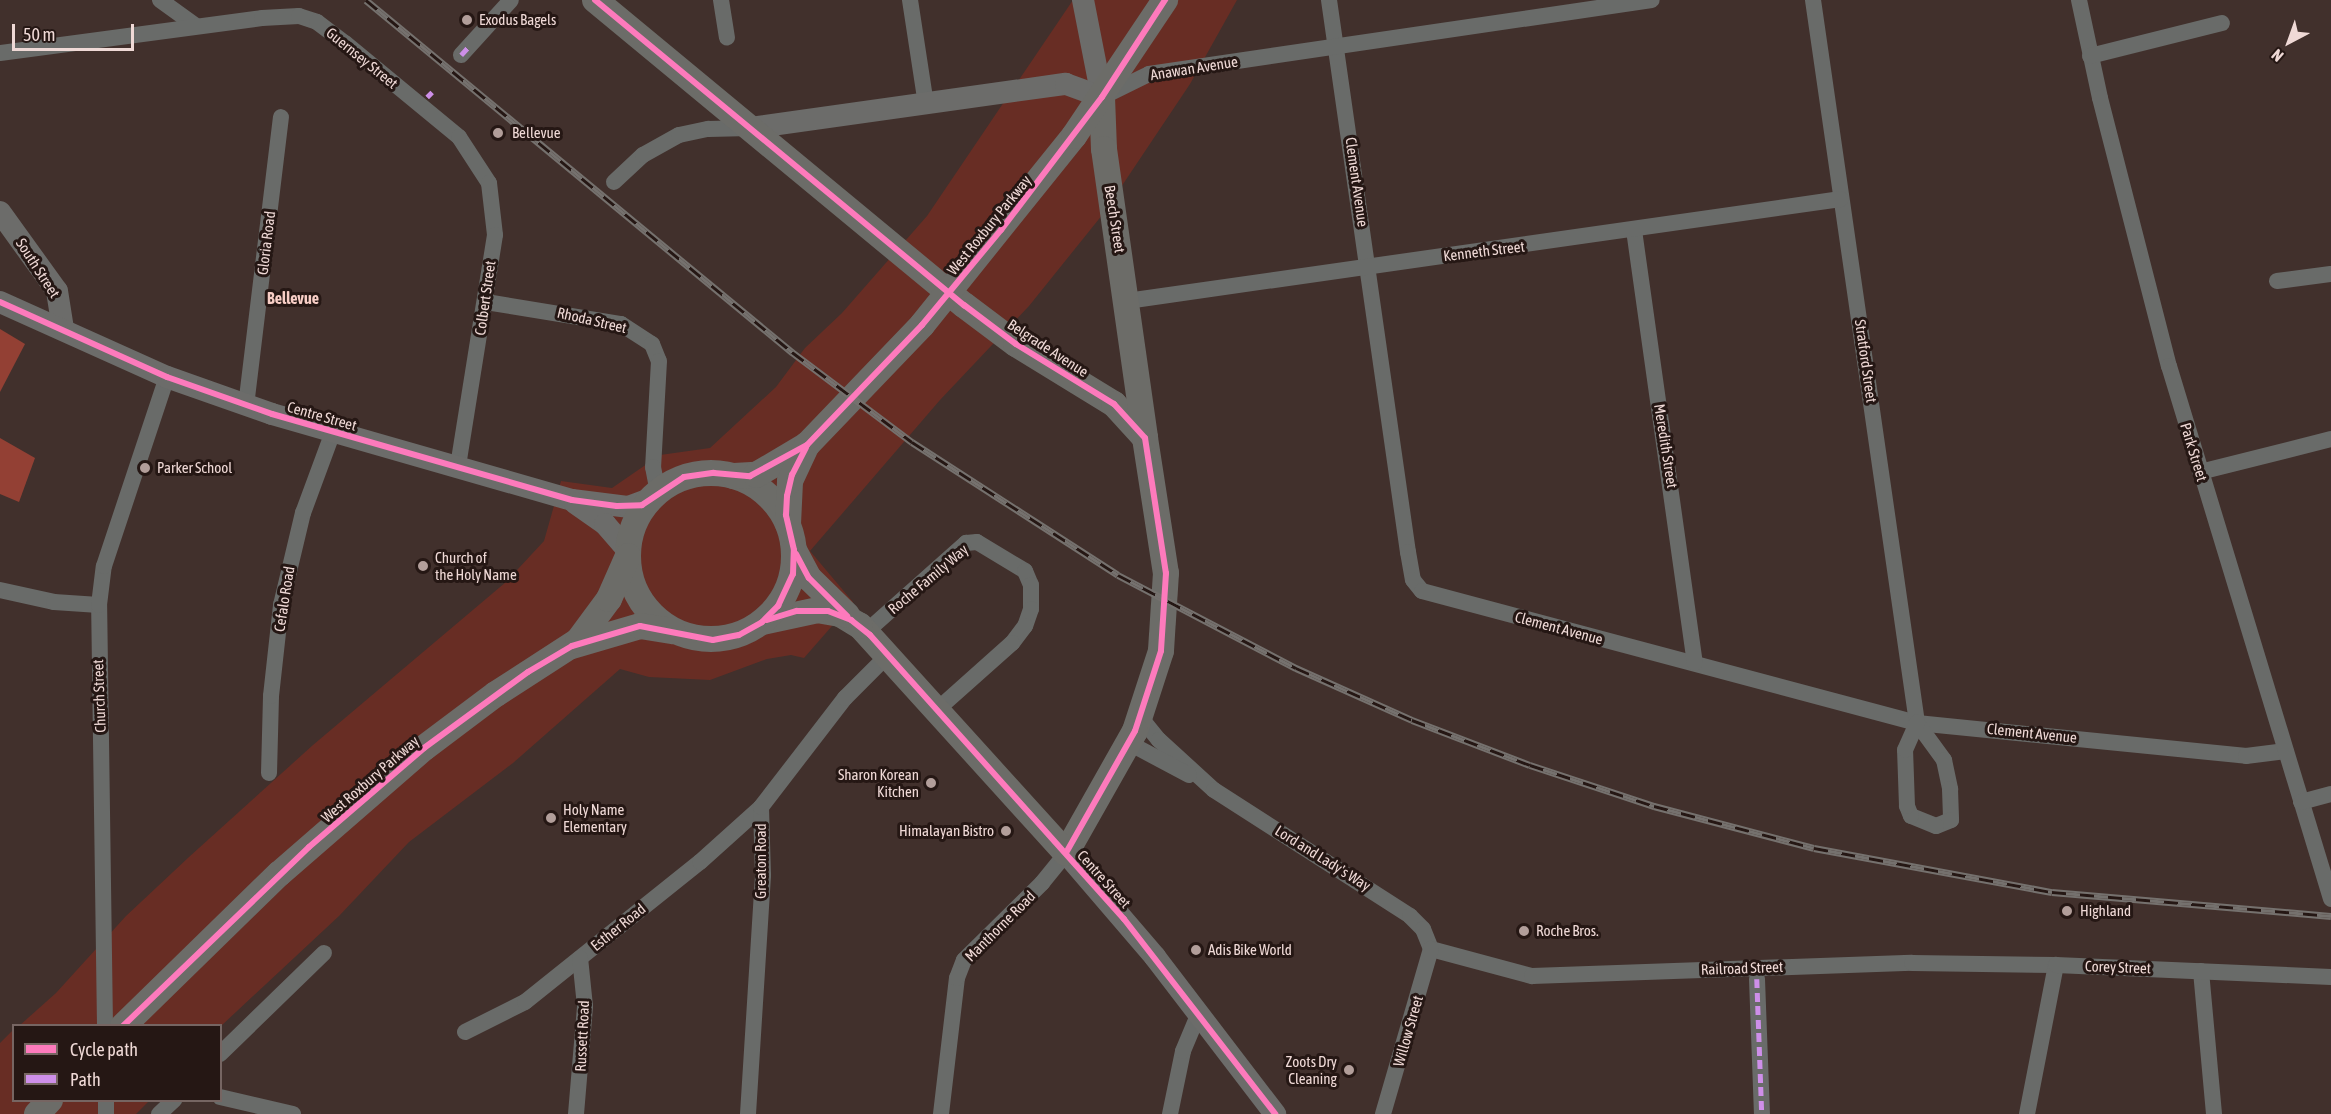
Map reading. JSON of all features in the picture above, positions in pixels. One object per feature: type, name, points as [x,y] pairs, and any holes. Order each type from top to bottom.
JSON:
[{"type":"main road","name":"Belgrade Avenue","points":[[596,0],[949,292],[1016,344],[1114,404],[1145,438]]},
{"type":"main road","name":"West Roxbury Parkway","points":[[734,476],[756,475],[807,445],[861,392],[949,292],[1102,97],[1165,0]]},
{"type":"main road","name":"Beech Street","points":[[1085,2],[1102,97],[1104,149],[1145,438]]},
{"type":"main road","points":[[751,128],[1066,84],[1102,97]]},
{"type":"main road","name":"South Street","points":[[0,212],[57,291],[63,330]]},
{"type":"main road","name":"Centre Street","points":[[0,302],[167,377],[246,406],[333,432],[572,500],[628,507],[654,495]]},
{"type":"main road","points":[[1065,854],[1129,743],[1141,718],[1156,670],[1165,617],[1167,588],[1162,533],[1145,438]]},
{"type":"main road","name":"West Roxbury Parkway","points":[[791,538],[788,489],[807,445]]},
{"type":"main road","points":[[694,475],[734,476],[763,491],[791,538],[793,574],[785,596],[762,622],[726,638],[700,639],[675,632],[655,618],[639,598],[630,576],[628,553],[632,528],[654,495],[694,475]]},
{"type":"main road","name":"Centre Street","points":[[572,500],[605,524],[628,553]]},
{"type":"main road","name":"Centre Street","points":[[791,538],[809,578],[888,654],[1065,854],[1199,1013],[1275,1114]]},
{"type":"main road","name":"West Roxbury Parkway","points":[[572,646],[609,599],[628,553]]},
{"type":"main road","name":"Centre Street","points":[[762,622],[809,610],[828,611],[859,626]]},
{"type":"main road","name":"West Roxbury Parkway","points":[[125,1024],[279,874],[424,748],[495,694],[572,646],[640,626],[675,632]]},
{"type":"main road","points":[[37,1114],[49,1102]]},
{"type":"street","points":[[160,0],[196,26]]},
{"type":"street","points":[[465,50],[511,0]]},
{"type":"street","points":[[721,0],[727,38]]},
{"type":"street","points":[[910,0],[926,104]]},
{"type":"street","name":"Clement Avenue","points":[[1329,0],[1413,580],[1422,591],[1917,723],[2246,756],[2286,751]]},
{"type":"street","name":"Anawan Avenue","points":[[1102,97],[1149,74],[1337,46],[1581,5],[1652,0]]},
{"type":"street","name":"Stratford Street","points":[[1813,0],[1917,723],[1944,760],[1951,820],[1936,826],[1911,816],[1907,806],[1905,750],[1917,723]]},
{"type":"street","name":"Park Street","points":[[2079,0],[2090,56],[2169,366],[2330,896]]},
{"type":"street","name":"Guernsey Street","points":[[0,53],[285,15],[317,22],[459,137]]},
{"type":"street","points":[[2090,56],[2222,23]]},
{"type":"street","name":"Gloria Road","points":[[246,406],[281,117]]},
{"type":"street","points":[[614,182],[643,155],[680,135],[708,129],[751,128]]},
{"type":"street","name":"Colbert Street","points":[[458,467],[495,234],[492,194],[479,163],[459,137]]},
{"type":"street","name":"Kenneth Street","points":[[1127,301],[1368,264],[1634,230],[1841,199]]},
{"type":"street","name":"Meredith Street","points":[[1634,230],[1695,663]]},
{"type":"street","points":[[2277,281],[2331,274]]},
{"type":"street","name":"Rhoda Street","points":[[486,302],[621,324],[652,344],[659,361],[653,467],[654,495]]},
{"type":"street","name":"Church Street","points":[[105,1024],[99,605],[104,566],[167,377]]},
{"type":"street","name":"Cefalo Road","points":[[269,773],[271,696],[281,605],[303,513],[333,432]]},
{"type":"street","points":[[2200,472],[2331,439]]},
{"type":"street","name":"Roche Family Way","points":[[859,626],[966,543],[977,542],[1025,571],[1031,593],[1025,626],[1012,643],[938,709]]},
{"type":"street","points":[[0,590],[54,602],[99,605]]},
{"type":"street","name":"Greaton Road","points":[[748,1114],[763,875],[761,807],[845,698],[888,654]]},
{"type":"street","name":"Lord and Lady's Way","points":[[1141,718],[1201,780]]},
{"type":"street","name":"Lord and Lady's Way","points":[[1129,743],[1201,780],[1398,906],[1419,923],[1431,949]]},
{"type":"street","points":[[2301,802],[2331,794]]},
{"type":"street","name":"Esther Road","points":[[465,1032],[525,1002],[700,862],[761,807]]},
{"type":"street","name":"Manthorne Road","points":[[941,1114],[957,978],[964,960],[1042,883],[1065,854]]},
{"type":"street","name":"Railroad Street","points":[[1431,949],[1532,976],[1912,963],[2056,965]]},
{"type":"street","name":"Willow Street","points":[[1383,1114],[1431,949]]},
{"type":"street","points":[[222,1052],[324,954]]},
{"type":"street","name":"Russett Road","points":[[576,1114],[585,1006],[580,958]]},
{"type":"street","points":[[2027,1114],[2056,965]]},
{"type":"street","name":"Corey Street","points":[[2056,965],[2331,977]]},
{"type":"street","points":[[2201,971],[2214,1114]]},
{"type":"street","points":[[1758,979],[1762,1114]]},
{"type":"street","points":[[1170,1114],[1183,1051],[1199,1013]]},
{"type":"street","points":[[222,1097],[293,1114]]},
{"type":"street","points":[[159,1114],[173,1102]]},
{"type":"shaded area","points":[[1073,0],[1237,0],[1190,84],[1103,214],[1029,306],[940,400],[810,551],[853,602],[804,658],[791,655],[767,659],[710,680],[649,677],[620,669],[513,763],[409,842],[339,916],[222,1025],[21,1024],[56,993],[126,916],[189,857],[313,745],[506,582],[544,541],[561,481],[612,488],[660,455],[710,448],[776,387],[805,348],[842,313],[927,216]]},
{"type":"shaded area","points":[[0,329],[25,344],[0,392]]},
{"type":"shaded area","points":[[0,438],[35,458],[19,502],[0,494]]},
{"type":"shaded area","points":[[12,1031],[12,1102],[148,1102],[136,1114],[0,1114],[0,1043]]},
{"type":"railway","points":[[366,0],[792,352],[912,442],[1118,575],[1296,668],[1412,720],[1530,765],[1654,806],[1814,848],[2052,892],[2331,916]]},
{"type":"marked path","points":[[461,55],[469,46]]},
{"type":"marked path","points":[[427,97],[432,92]]},
{"type":"marked path","points":[[1757,979],[1762,1114]]},
{"type":"cycle path","points":[[595,0],[964,305],[1016,344],[1114,404],[1145,438],[1166,573],[1161,651],[1135,731],[1066,853]]},
{"type":"cycle path","points":[[0,302],[167,377],[272,414],[572,500],[617,506],[642,505],[684,477],[714,473],[750,476],[807,445],[922,325],[1001,230],[1102,97],[1165,0]]},
{"type":"cycle path","points":[[125,1024],[309,847],[424,748],[528,672],[572,646],[640,626],[713,640],[739,635],[762,622],[778,606],[793,574],[794,550],[786,515],[787,496],[792,475],[806,447]]},
{"type":"cycle path","points":[[796,554],[809,578],[847,616]]},
{"type":"cycle path","points":[[767,620],[797,611],[828,611],[851,620],[870,635],[1124,919],[1275,1114]]},
{"type":"place","name":"Exodus Bagels","points":[[467,20]]},
{"type":"place","name":"Bellevue","points":[[498,133]]},
{"type":"place","name":"Parker School","points":[[145,468]]},
{"type":"place","name":"Church of the Holy Name","points":[[423,566]]},
{"type":"place","name":"Sharon Korean Kitchen","points":[[931,783]]},
{"type":"place","name":"Holy Name Elementary","points":[[551,818]]},
{"type":"place","name":"Himalayan Bistro","points":[[1006,831]]},
{"type":"place","name":"Highland","points":[[2067,911]]},
{"type":"place","name":"Roche Bros.","points":[[1524,931]]},
{"type":"place","name":"Adis Bike World","points":[[1196,950]]},
{"type":"place","name":"Zoots Dry Cleaning","points":[[1349,1070]]},
{"type":"district","name":"Bellevue","points":[[293,298]]}]
